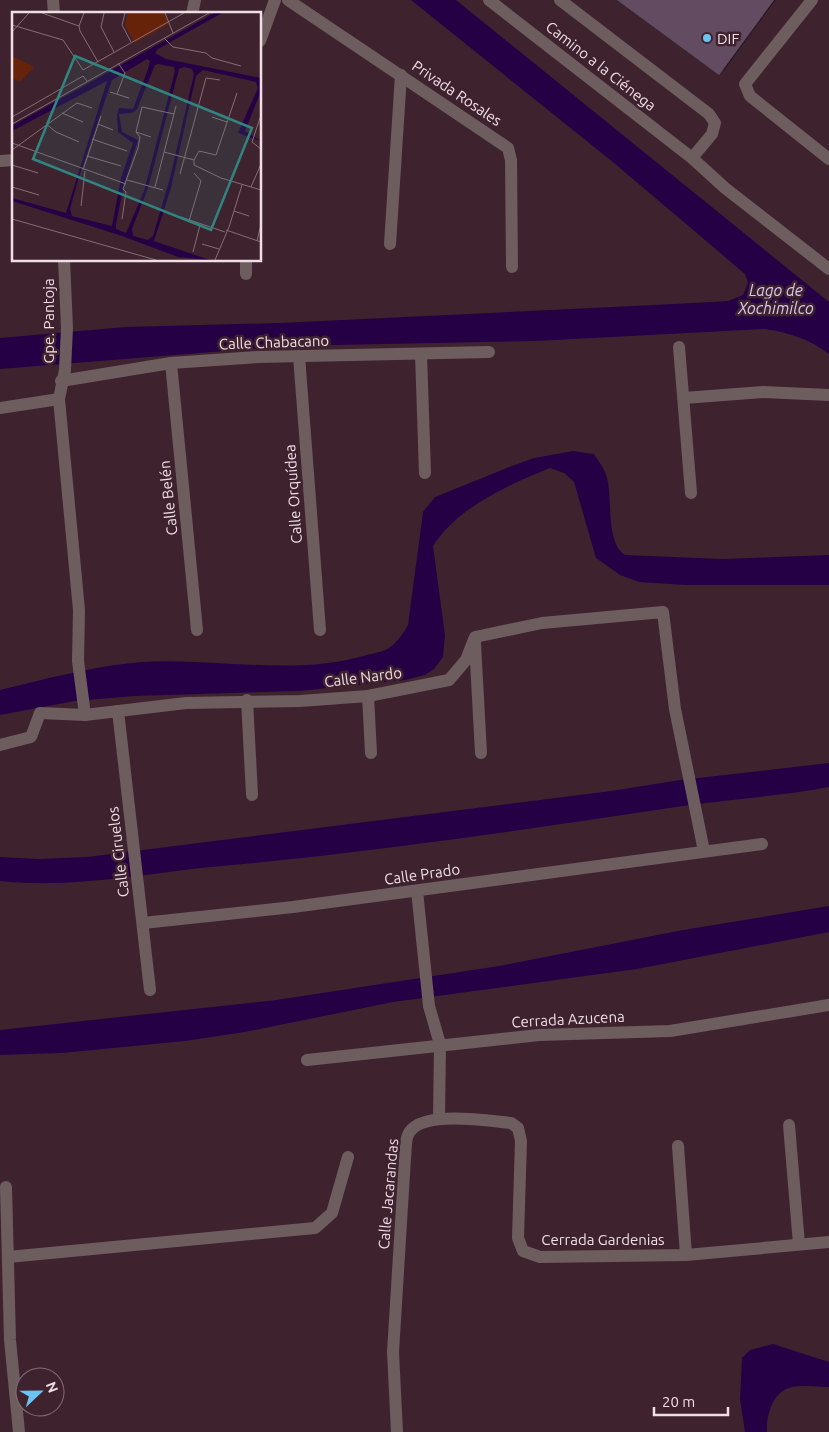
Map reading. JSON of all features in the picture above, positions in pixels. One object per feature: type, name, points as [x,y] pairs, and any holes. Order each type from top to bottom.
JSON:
[{"type":"street","points":[[261,38],[275,0]]},
{"type":"street","name":"Privada Rosales","points":[[288,0],[508,148],[511,160],[512,267]]},
{"type":"street","name":"Camino a la Ciénega","points":[[489,0],[692,158],[724,188],[829,269]]},
{"type":"street","name":"Camino a la Ciénega","points":[[560,0],[709,114],[715,123],[712,134],[692,158]]},
{"type":"street","points":[[812,0],[745,84],[750,96],[829,159]]},
{"type":"street","points":[[390,244],[401,75]]},
{"type":"street","name":"Gpe. Pantoja","points":[[64,261],[66,328],[63,375],[59,399],[79,610],[78,661],[84,711]]},
{"type":"street","points":[[246,261],[246,274]]},
{"type":"street","points":[[679,347],[691,493]]},
{"type":"street","name":"Calle Chabacano","points":[[63,375],[171,363],[299,356],[489,352]]},
{"type":"street","points":[[421,354],[425,473]]},
{"type":"street","name":"Calle Orquídea","points":[[299,356],[320,630]]},
{"type":"street","name":"Calle Belén","points":[[171,363],[197,630]]},
{"type":"street","points":[[684,398],[763,392],[829,395]]},
{"type":"street","points":[[0,408],[59,399]]},
{"type":"street","points":[[481,753],[475,637],[542,623],[662,612],[675,709],[704,851]]},
{"type":"street","name":"Calle Nardo","points":[[0,745],[31,737],[40,713],[118,711],[186,702],[300,701],[368,696],[449,680],[466,660],[475,637]]},
{"type":"street","points":[[368,696],[371,752]]},
{"type":"street","points":[[246,700],[252,795]]},
{"type":"street","name":"Calle Ciruelos","points":[[118,711],[150,990]]},
{"type":"street","name":"Calle Prado","points":[[143,923],[293,907],[762,844]]},
{"type":"street","points":[[417,891],[429,1006],[440,1044],[439,1118]]},
{"type":"street","name":"Cerrada Azucena","points":[[308,1060],[440,1044],[539,1035],[670,1031],[829,1005]]},
{"type":"street","name":"Cerrada Gardenias","points":[[439,1118],[511,1122],[518,1128],[520,1141],[518,1238],[523,1251],[540,1257],[686,1255],[829,1242]]},
{"type":"street","name":"Calle Jacarandas","points":[[397,1432],[393,1352],[408,1134],[420,1121],[439,1118]]},
{"type":"street","points":[[789,1125],[800,1244]]},
{"type":"street","points":[[678,1146],[686,1255]]},
{"type":"street","points":[[8,1257],[315,1228],[332,1213],[348,1156]]},
{"type":"street","points":[[6,1187],[10,1307],[5,1340],[19,1432]]},
{"type":"water","name":"Lago de Xochimilco","points":[[411,0],[456,0],[829,302],[829,354],[799,337],[765,329],[536,341],[286,346],[0,369],[0,338],[125,327],[279,323],[728,301],[743,295],[748,283],[745,274],[614,163]]},
{"type":"water","points":[[573,451],[594,454],[606,475],[609,487],[612,530],[619,549],[625,555],[723,559],[829,555],[829,585],[685,585],[639,582],[620,575],[596,558],[574,482],[564,473],[550,468],[501,490],[470,509],[443,532],[433,546],[445,635],[443,657],[434,669],[425,675],[405,680],[299,691],[135,696],[75,701],[0,715],[0,690],[70,673],[105,667],[141,662],[169,661],[283,666],[311,665],[339,661],[387,649],[402,635],[408,625],[423,512],[435,497],[534,458]]},
{"type":"water","points":[[829,763],[829,787],[793,793],[683,806],[337,854],[83,882],[27,883],[0,881],[0,857],[38,859],[87,857],[611,791],[680,780]]},
{"type":"water","points":[[829,906],[829,932],[637,969],[393,1002],[245,1032],[185,1041],[62,1053],[0,1055],[0,1030],[276,1000],[499,966],[683,930]]},
{"type":"water","points":[[773,1344],[829,1362],[829,1387],[799,1386],[783,1391],[771,1406],[767,1432],[745,1432],[740,1399],[742,1358],[750,1350]]},
{"type":"building","name":"DIF","points":[[617,0],[774,0],[719,75]]},
{"type":"place","name":"DIF","points":[[707,38]]}]
